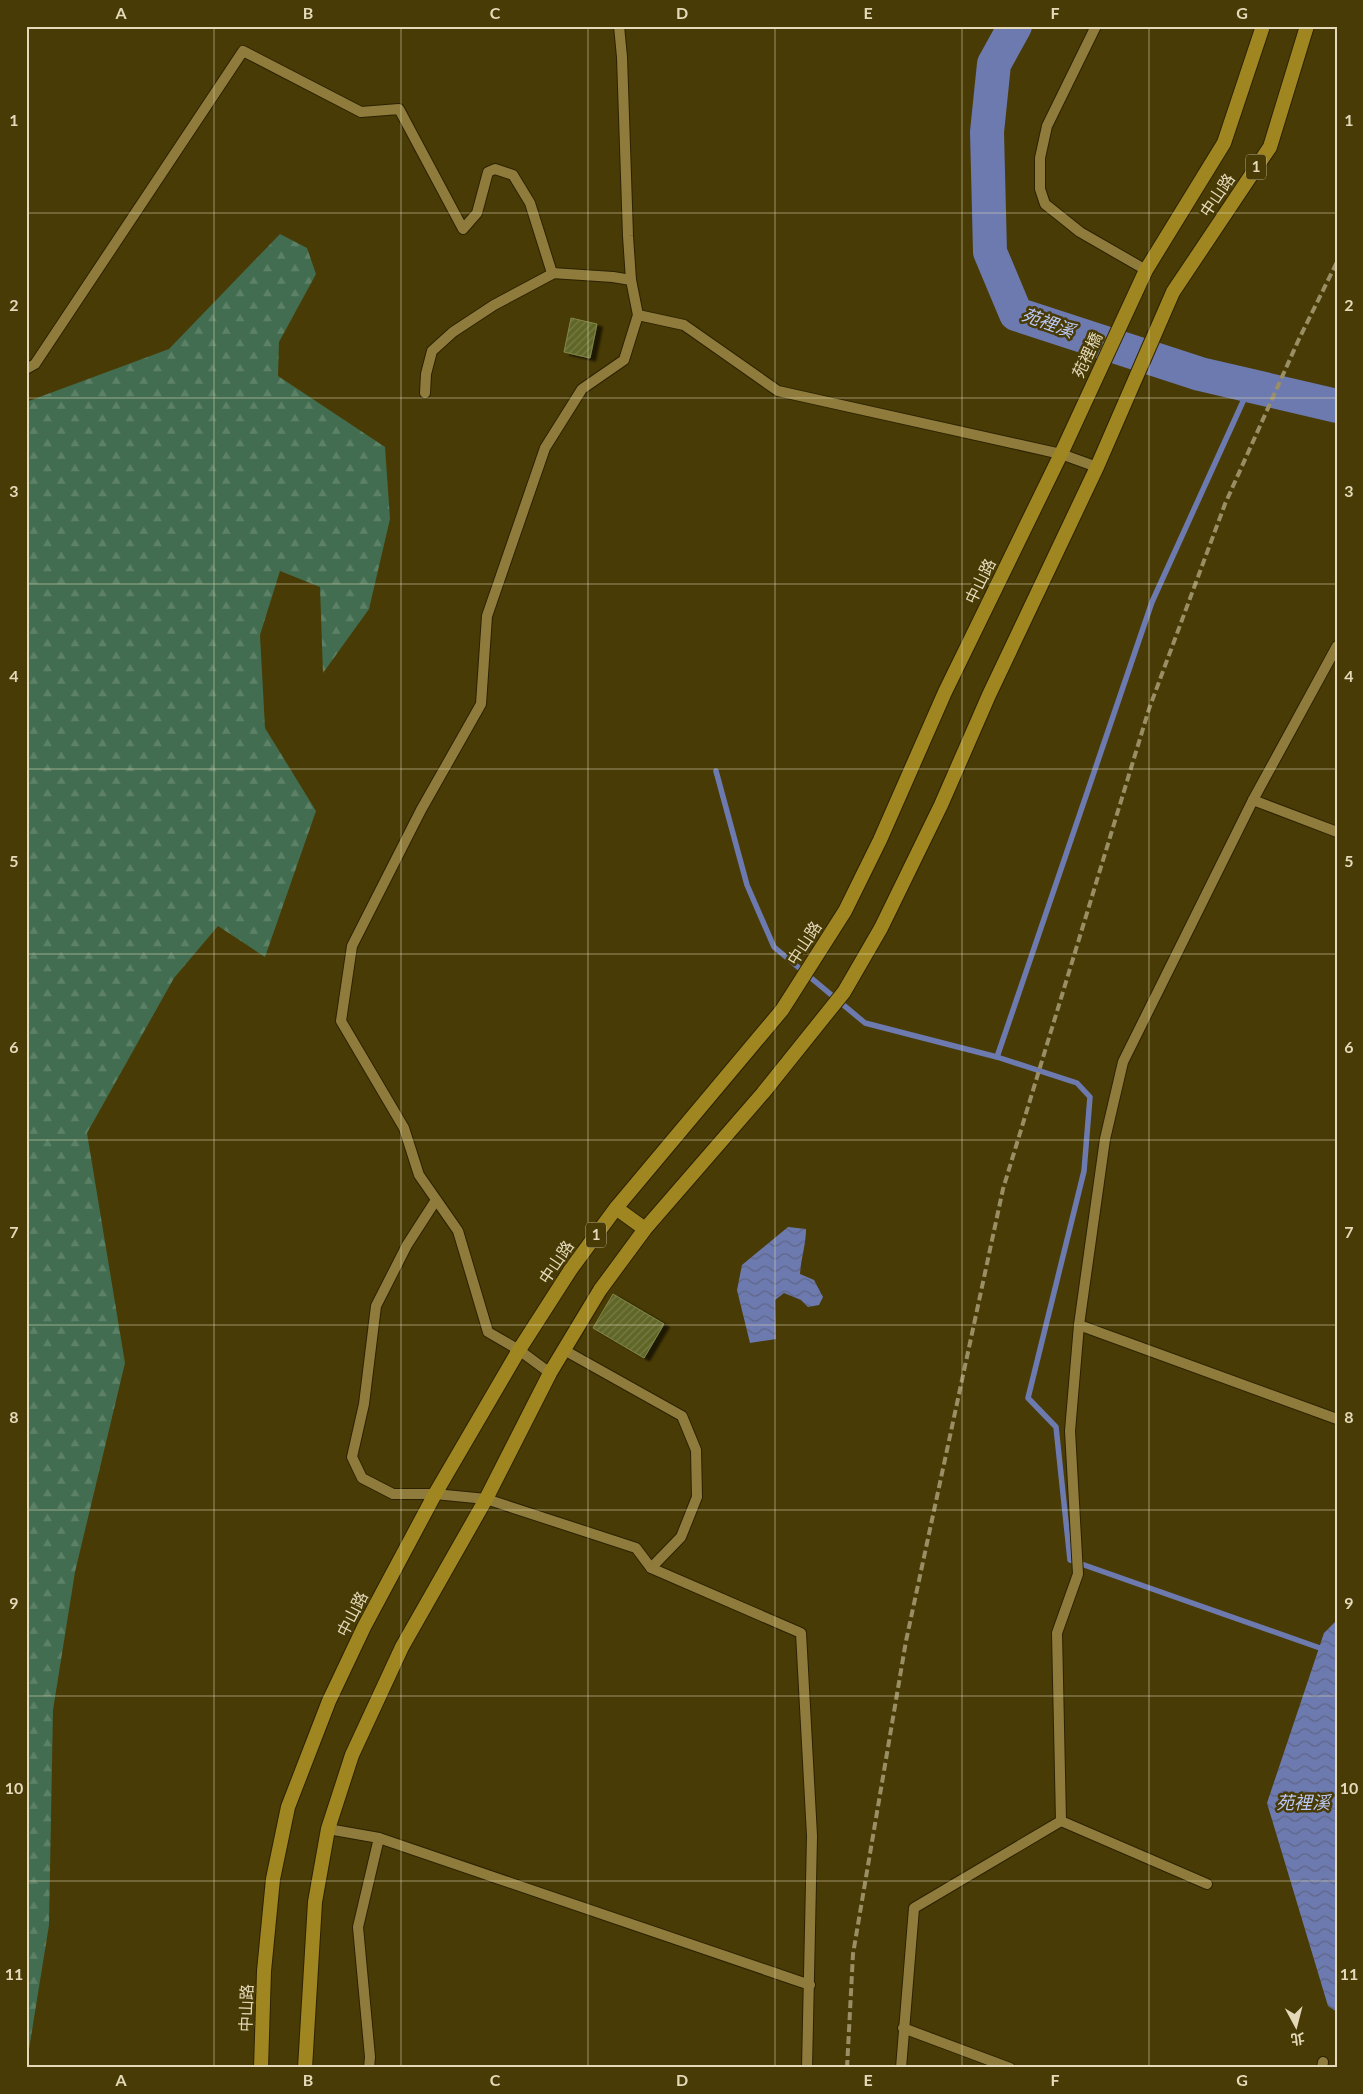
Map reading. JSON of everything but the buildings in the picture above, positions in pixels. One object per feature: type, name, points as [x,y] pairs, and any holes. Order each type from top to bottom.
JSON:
[{"type":"main road","name":"中山路","points":[[1146,270],[1224,143],[1262,26]]},
{"type":"main road","name":"中山路","points":[[1097,467],[1173,292],[1270,147],[1306,26]]},
{"type":"main road","name":"苑裡橋","points":[[1061,454],[1146,270]]},
{"type":"main road","name":"中山路","points":[[261,2068],[264,1971],[273,1879],[288,1807],[329,1700],[364,1627],[435,1494],[519,1350],[571,1269],[616,1208],[782,1010],[845,911],[880,840],[945,692],[1061,454]]},
{"type":"main road","name":"1","points":[[305,2068],[315,1902],[328,1829],[352,1755],[402,1647],[486,1499],[550,1373],[600,1290],[645,1229],[796,1053],[844,992],[881,928],[941,805],[989,695],[1097,467]]},
{"type":"main road","points":[[616,1208],[645,1229]]},
{"type":"lane","points":[[550,1373],[519,1350],[488,1332],[458,1231],[419,1175],[404,1128],[341,1021],[352,946],[421,810],[481,704],[487,616],[545,448],[582,389],[624,360],[638,315],[631,280],[622,57],[619,26]]},
{"type":"lane","points":[[1096,26],[1047,126],[1040,158],[1040,189],[1045,204],[1080,232],[1146,270]]},
{"type":"lane","points":[[26,369],[35,364],[243,51],[361,112],[399,109],[463,230],[477,213],[488,172],[495,169],[512,175],[530,203],[552,273],[554,273]]},
{"type":"lane","points":[[425,393],[426,374],[432,351],[453,332],[494,305],[554,273],[631,280]]},
{"type":"lane","points":[[638,315],[684,325],[778,391],[1061,454],[1097,467]]},
{"type":"lane","points":[[1061,1821],[1057,1633],[1078,1574],[1070,1431],[1079,1325],[1105,1139],[1123,1062],[1253,800],[1337,646]]},
{"type":"lane","points":[[1253,800],[1337,832]]},
{"type":"lane","points":[[436,1200],[407,1245],[376,1306],[364,1404],[352,1457],[362,1478],[393,1494],[435,1494],[486,1499],[636,1548],[651,1568],[801,1633],[812,1836],[807,2068]]},
{"type":"lane","points":[[1079,1325],[1337,1419]]},
{"type":"lane","points":[[564,1350],[682,1416],[696,1450],[697,1496],[681,1537],[651,1568]]},
{"type":"lane","points":[[1061,1821],[1207,1884]]},
{"type":"lane","points":[[901,2068],[914,1908],[1061,1821]]},
{"type":"lane","points":[[328,1829],[379,1838],[810,1985]]},
{"type":"lane","points":[[369,2068],[370,2057],[358,1927],[379,1838]]},
{"type":"lane","points":[[903,2028],[1010,2068]]},
{"type":"green space","points":[[280,234],[307,248],[316,274],[279,342],[278,376],[385,447],[390,519],[369,609],[323,673],[320,587],[280,571],[260,635],[265,728],[316,811],[265,957],[218,926],[174,978],[87,1133],[125,1363],[75,1572],[53,1710],[49,1925],[26,2068],[26,402],[169,349]]},
{"type":"water","points":[[788,1227],[806,1229],[800,1274],[814,1280],[823,1297],[819,1305],[808,1307],[801,1300],[784,1293],[775,1300],[776,1339],[750,1343],[737,1290],[742,1265]]},
{"type":"water","name":"苑裡溪","points":[[1337,1620],[1337,1825],[1335,1835],[1337,1838],[1337,2012],[1328,2006],[1267,1803],[1324,1633]]},
{"type":"waterway","name":"苑裡溪","points":[[1015,26],[994,64],[987,132],[990,252],[1016,314],[1200,374],[1337,406]]},
{"type":"waterway","points":[[716,771],[747,885],[774,947],[865,1023],[997,1057],[1152,602],[1250,386]]},
{"type":"waterway","points":[[997,1057],[1077,1083],[1090,1097],[1084,1171],[1028,1398],[1056,1427],[1070,1560],[1337,1654]]},
{"type":"railway","points":[[847,2068],[853,1954],[906,1641],[1003,1189],[1149,709],[1225,504],[1299,339],[1337,262]]}]
